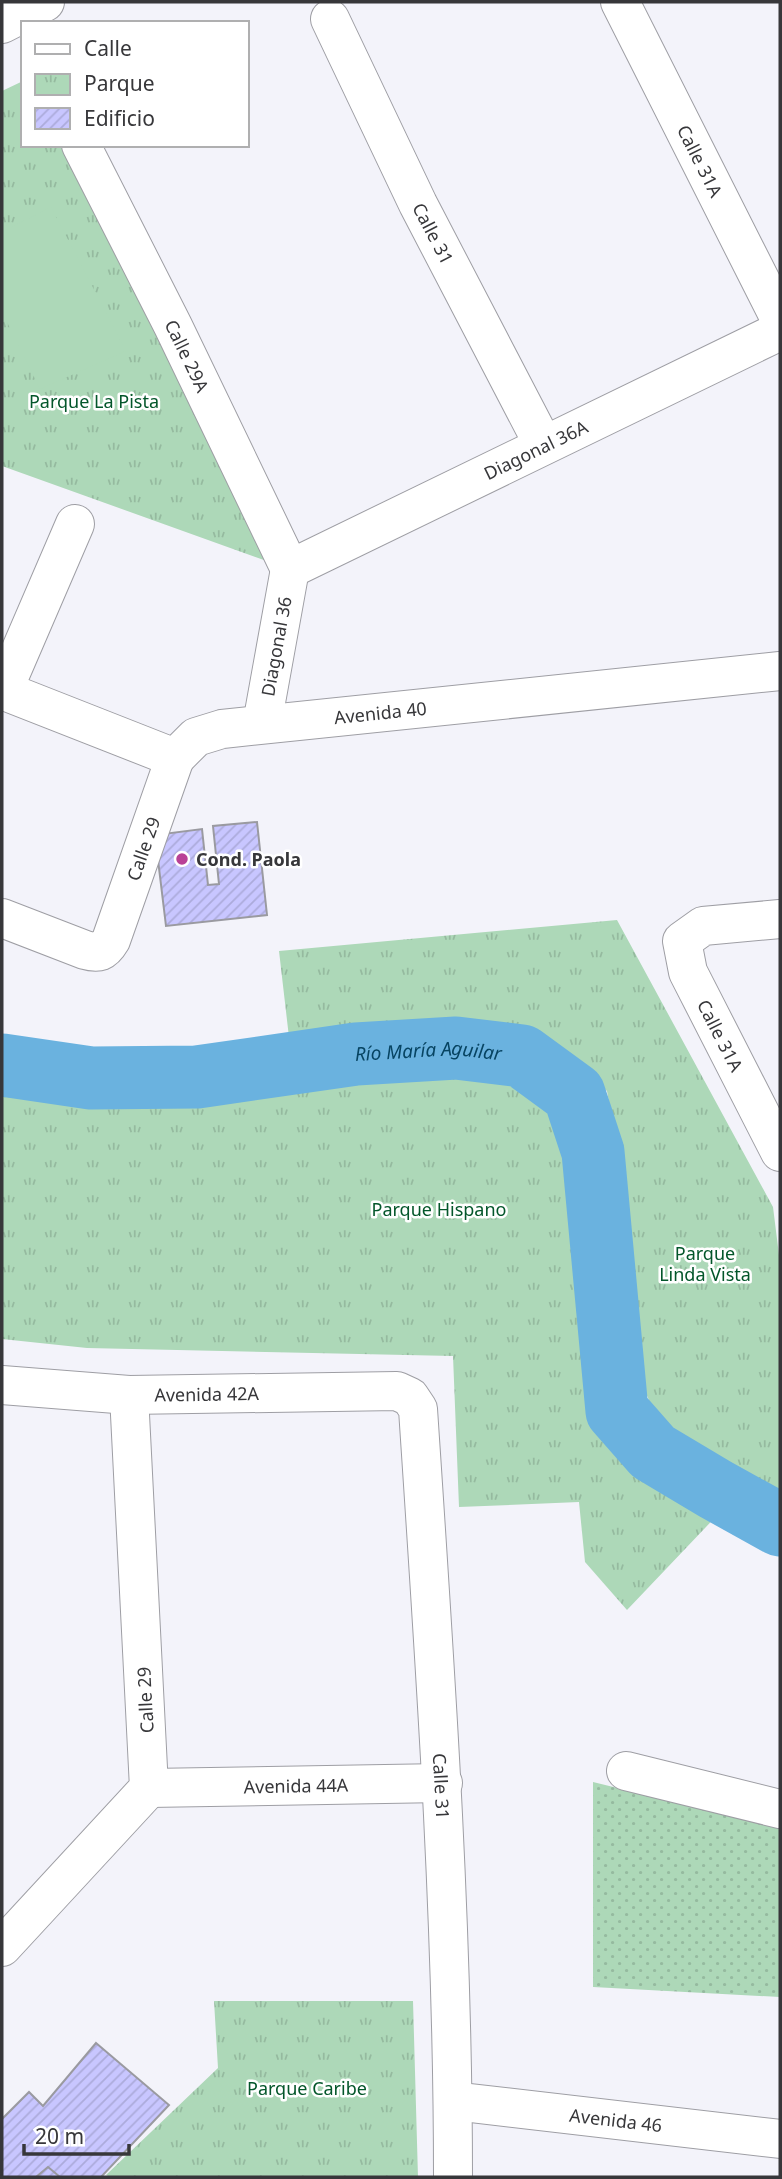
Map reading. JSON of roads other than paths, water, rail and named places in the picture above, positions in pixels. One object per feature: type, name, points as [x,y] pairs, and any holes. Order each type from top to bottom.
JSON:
[{"type":"main road","points":[[2,24],[45,2]]},
{"type":"main road","name":"Calle 31A","points":[[620,2],[780,319]]},
{"type":"main road","name":"Calle 31","points":[[330,19],[418,204],[543,444]]},
{"type":"main road","name":"Calle 29A","points":[[82,147],[173,326],[290,569]]},
{"type":"main road","name":"Diagonal 36A","points":[[290,569],[780,331]]},
{"type":"main road","points":[[75,524],[2,690],[174,758]]},
{"type":"main road","name":"Diagonal 36","points":[[262,724],[290,569]]},
{"type":"main road","name":"Avenida 40","points":[[174,758],[196,737],[222,729],[780,671]]},
{"type":"main road","name":"Calle 29","points":[[2,918],[96,953],[106,950],[174,758]]},
{"type":"main road","name":"Calle 31A","points":[[780,919],[703,926],[682,941],[688,972],[780,1152]]},
{"type":"main road","name":"Avenida 42A","points":[[2,1385],[129,1395],[397,1391],[410,1397]]},
{"type":"main road","name":"Calle 29","points":[[129,1395],[149,1788]]},
{"type":"main road","name":"Calle 31","points":[[410,1397],[418,1409],[443,1783],[453,2177]]},
{"type":"main road","points":[[626,1771],[780,1808]]},
{"type":"main road","name":"Avenida 44A","points":[[149,1788],[443,1783]]},
{"type":"main road","points":[[2,1947],[149,1788]]},
{"type":"main road","name":"Avenida 46","points":[[453,2101],[780,2139]]},
{"type":"waterway","name":"Río María Aguilar","points":[[2,1065],[91,1078],[197,1077],[356,1054],[456,1048],[522,1056],[574,1094],[593,1152],[617,1411],[653,1452],[780,1525]]},
{"type":"place","name":"Cond. Paola","points":[[182,859]]},
{"type":"park label","name":"Parque La Pista","points":[[94,401]]},
{"type":"park label","name":"Parque Hispano","points":[[439,1209]]},
{"type":"park label","name":"Parque Linda Vista","points":[[705,1263]]},
{"type":"park label","name":"Parque Caribe","points":[[307,2088]]}]
